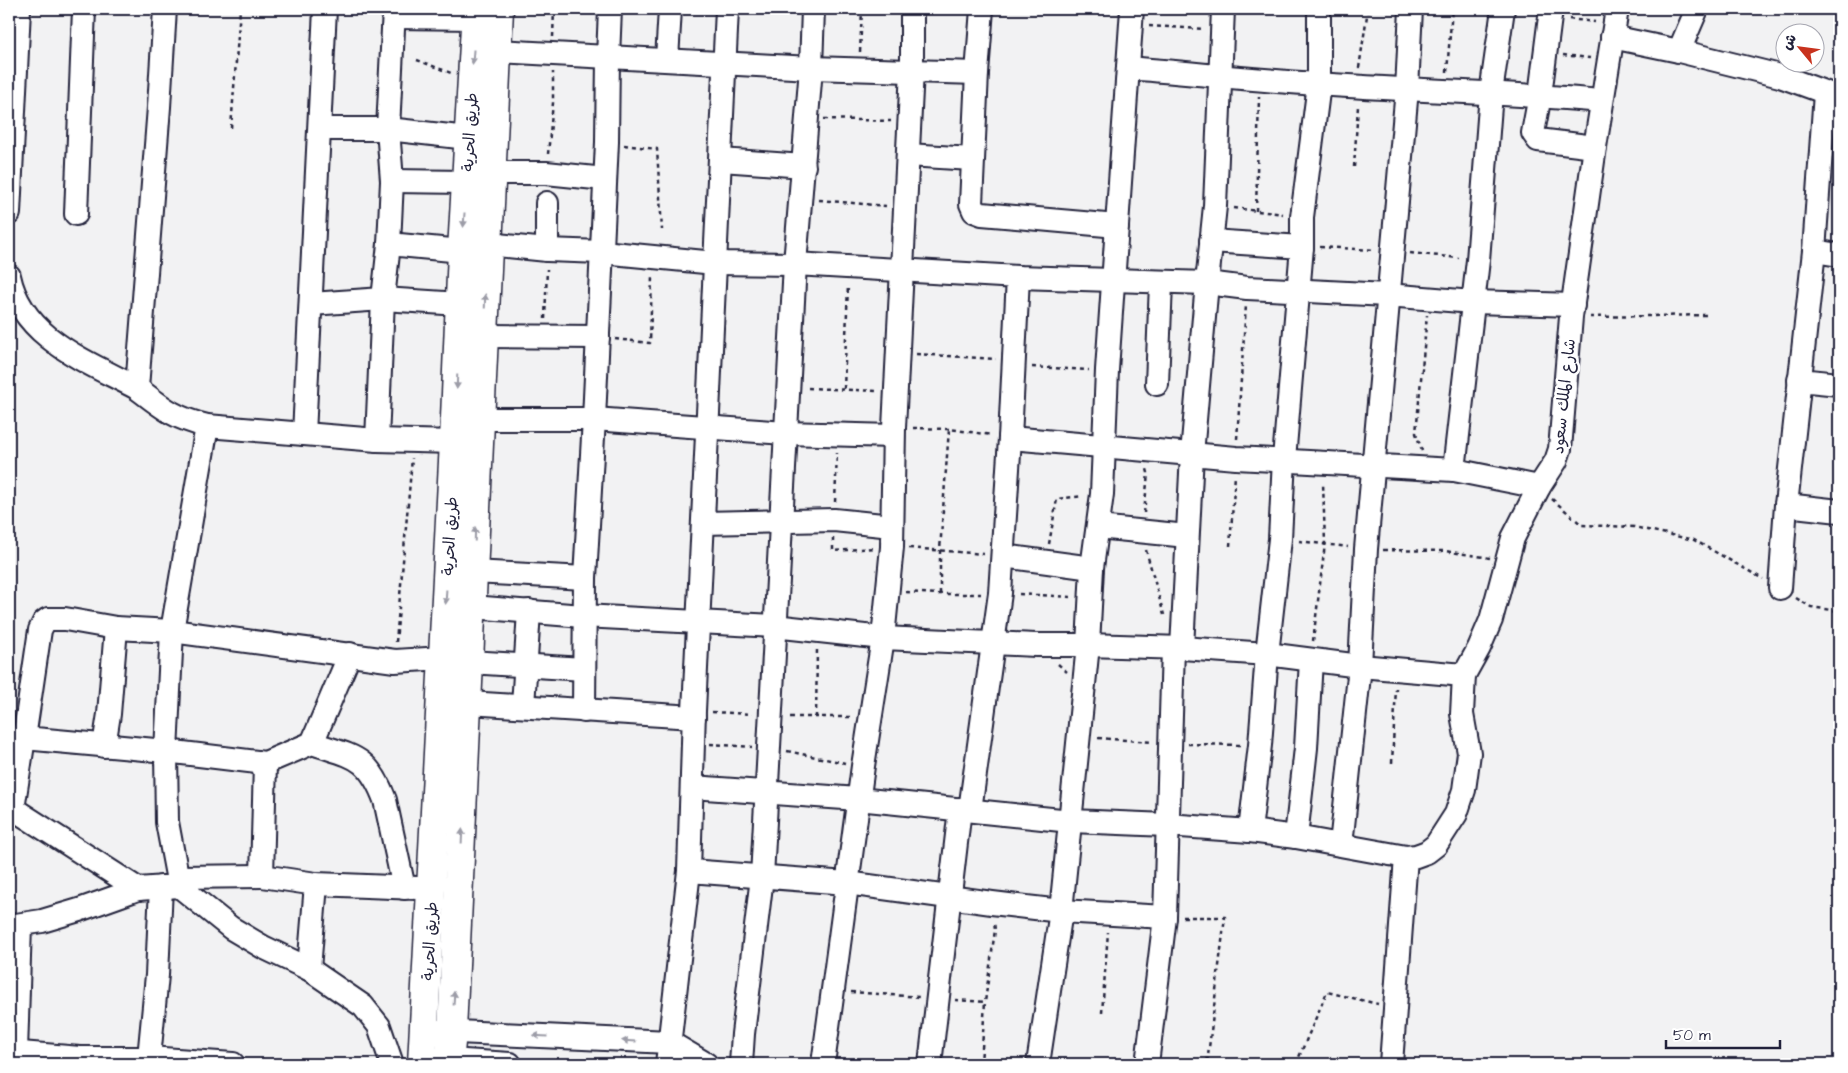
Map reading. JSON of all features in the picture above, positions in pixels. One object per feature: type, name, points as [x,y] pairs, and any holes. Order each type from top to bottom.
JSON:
[{"type":"main road","name":"طريق الحرية","points":[[422,1061],[432,889],[456,660],[454,442],[462,251],[479,178],[497,51],[484,12]]},
{"type":"main road","name":"طريق الحرية","points":[[449,1062],[468,703],[456,660],[472,607],[488,244],[479,178],[468,138],[471,81],[484,12]]},
{"type":"street","points":[[9,213],[19,9]]},
{"type":"street","points":[[76,214],[84,9]]},
{"type":"street","points":[[137,388],[166,9]]},
{"type":"street","points":[[304,434],[325,9]]},
{"type":"street","points":[[584,711],[583,616],[607,142],[610,9]]},
{"type":"street","points":[[667,59],[670,9]]},
{"type":"street","points":[[668,1053],[689,871],[694,714],[727,9]]},
{"type":"street","points":[[741,1064],[762,877],[774,626],[795,264],[808,118],[812,9]]},
{"type":"street","points":[[823,1064],[858,799],[883,638],[892,537],[895,392],[912,70],[912,9]]},
{"type":"street","points":[[982,9],[972,160],[971,204],[974,211],[978,214],[1117,226]]},
{"type":"street","points":[[1250,831],[1280,539],[1284,459],[1299,290],[1302,217],[1319,84],[1319,9]]},
{"type":"street","points":[[1341,845],[1360,666],[1366,549],[1387,295],[1393,251],[1407,89],[1411,9]]},
{"type":"street","points":[[1679,51],[1697,9]]},
{"type":"street","points":[[1454,470],[1478,260],[1491,93],[1502,10]]},
{"type":"street","points":[[377,440],[383,299],[389,244],[392,181],[388,128],[394,13],[484,12]]},
{"type":"street","points":[[1550,13],[1540,95],[1533,131],[1535,138],[1538,140],[1595,147]]},
{"type":"street","points":[[1038,1064],[1061,911],[1088,645],[1092,568],[1102,494],[1107,370],[1131,17]]},
{"type":"street","points":[[1147,1064],[1165,918],[1170,744],[1206,283],[1215,206],[1222,20]]},
{"type":"street","points":[[1615,23],[1679,51],[1780,76],[1836,96],[1814,251],[1799,380],[1786,505],[1780,588]]},
{"type":"street","name":"شارع الملك سعود","points":[[1406,857],[1427,852],[1436,845],[1456,814],[1464,790],[1469,753],[1462,714],[1464,675],[1479,648],[1491,620],[1500,591],[1506,561],[1520,523],[1539,487],[1556,461],[1560,449],[1572,311],[1615,23]]},
{"type":"street","points":[[497,51],[811,68],[977,73]]},
{"type":"street","points":[[1128,68],[1259,80],[1454,92],[1540,95],[1602,101]]},
{"type":"street","points":[[320,129],[388,128],[468,138]]},
{"type":"street","points":[[908,155],[972,160]]},
{"type":"street","points":[[721,160],[804,166]]},
{"type":"street","points":[[392,181],[479,178],[546,172],[605,179]]},
{"type":"street","points":[[547,203],[548,250]]},
{"type":"street","points":[[1211,241],[1302,246]]},
{"type":"street","points":[[389,244],[462,251]]},
{"type":"street","points":[[488,244],[715,262],[795,264],[1018,277],[1206,283],[1247,288],[1387,295],[1572,311]]},
{"type":"street","points":[[1814,251],[1839,255]]},
{"type":"street","points":[[9,276],[17,302],[19,322],[45,335],[66,351],[137,388],[169,413],[185,421],[207,426],[377,440],[454,442]]},
{"type":"street","points":[[930,1064],[950,897],[1000,593],[1018,277]]},
{"type":"street","points":[[1156,384],[1161,283]]},
{"type":"street","points":[[311,304],[383,299],[460,304]]},
{"type":"street","points":[[484,336],[598,337]]},
{"type":"street","points":[[1799,380],[1839,384]]},
{"type":"street","points":[[480,418],[594,419],[786,433],[894,432]]},
{"type":"street","points":[[149,1058],[157,975],[173,883],[167,822],[166,751],[172,631],[207,426]]},
{"type":"street","points":[[1010,438],[1236,458],[1284,459],[1454,470],[1539,487]]},
{"type":"street","points":[[1786,505],[1839,511]]},
{"type":"street","points":[[703,523],[834,520],[892,537]]},
{"type":"street","points":[[1098,527],[1187,536]]},
{"type":"street","points":[[1003,556],[1092,568]]},
{"type":"street","points":[[473,572],[585,578]]},
{"type":"street","points":[[472,607],[583,616],[774,626],[883,638],[1036,645],[1178,648],[1267,654],[1386,669],[1464,675]]},
{"type":"street","points":[[523,706],[529,611]]},
{"type":"street","points":[[138,889],[11,808],[24,738],[40,630],[48,619],[65,619],[116,628],[172,631],[395,661],[456,660],[584,669]]},
{"type":"street","points":[[104,746],[109,714],[116,628]]},
{"type":"street","points":[[312,743],[350,654]]},
{"type":"street","points":[[1296,837],[1306,748],[1311,660]]},
{"type":"street","points":[[468,703],[584,711],[694,714]]},
{"type":"street","points":[[24,738],[166,751],[265,763],[312,743],[346,754],[362,762],[376,778],[385,800],[404,888]]},
{"type":"street","points":[[262,876],[265,763]]},
{"type":"street","points":[[692,787],[858,799],[1071,821],[1250,831],[1296,837],[1406,857],[1391,1064]]},
{"type":"street","points":[[689,871],[847,883],[1061,911],[1165,918]]},
{"type":"street","points":[[233,1064],[149,1058],[80,1058],[12,1052],[15,926],[79,910],[138,889],[173,883],[262,876],[316,884],[432,889]]},
{"type":"street","points":[[173,883],[231,928],[263,947],[310,969],[357,1001],[369,1012],[379,1026],[392,1064]]},
{"type":"street","points":[[310,969],[316,884]]},
{"type":"street","points":[[425,1031],[452,1031],[668,1053],[702,1063]]},
{"type":"street","points":[[422,1061],[510,1064]]},
{"type":"path","points":[[231,128],[240,9]]},
{"type":"path","points":[[546,172],[553,103],[552,54],[554,9]]},
{"type":"path","points":[[860,69],[862,9]]},
{"type":"path","points":[[1354,167],[1360,59],[1368,9]]},
{"type":"path","points":[[1448,9],[1502,10]]},
{"type":"path","points":[[1452,9],[1447,72],[1454,92]]},
{"type":"path","points":[[1550,13],[1615,23]]},
{"type":"path","points":[[1131,17],[1222,20]]},
{"type":"path","points":[[1544,53],[1608,60]]},
{"type":"path","points":[[417,60],[471,81]]},
{"type":"path","points":[[1256,211],[1259,80]]},
{"type":"path","points":[[808,118],[909,122]]},
{"type":"path","points":[[607,142],[657,150],[662,230]]},
{"type":"path","points":[[800,199],[904,207]]},
{"type":"path","points":[[1215,206],[1302,217]]},
{"type":"path","points":[[1302,246],[1393,251],[1478,260]]},
{"type":"path","points":[[545,336],[548,250]]},
{"type":"path","points":[[598,337],[650,343],[653,257]]},
{"type":"path","points":[[844,389],[849,267]]},
{"type":"path","points":[[1230,546],[1247,288]]},
{"type":"path","points":[[1428,299],[1416,433],[1428,468]]},
{"type":"path","points":[[1572,311],[1709,315]]},
{"type":"path","points":[[897,352],[1107,370]]},
{"type":"path","points":[[789,388],[895,392]]},
{"type":"path","points":[[940,594],[940,550],[949,428]]},
{"type":"path","points":[[894,432],[949,428],[1010,438]]},
{"type":"path","points":[[838,434],[833,551],[892,537],[940,550],[1003,556]]},
{"type":"path","points":[[395,661],[414,442]]},
{"type":"path","points":[[1140,450],[1148,473],[1141,532],[1165,619]]},
{"type":"path","points":[[1311,660],[1325,544],[1322,462]]},
{"type":"path","points":[[1539,487],[1582,525],[1634,527],[1694,540],[1810,607],[1839,611]]},
{"type":"path","points":[[1046,562],[1056,499],[1102,494]]},
{"type":"path","points":[[1280,539],[1366,549],[1445,551],[1506,561]]},
{"type":"path","points":[[887,591],[1090,597]]},
{"type":"path","points":[[816,718],[817,631]]},
{"type":"path","points":[[1036,645],[1084,688]]},
{"type":"path","points":[[1386,669],[1396,690],[1392,763]]},
{"type":"path","points":[[694,714],[816,718],[871,717]]},
{"type":"path","points":[[1078,736],[1170,744],[1260,745]]},
{"type":"path","points":[[694,744],[769,748],[863,766]]},
{"type":"path","points":[[981,1064],[985,1002],[995,930],[992,903]]},
{"type":"path","points":[[1102,1013],[1109,913]]},
{"type":"path","points":[[1165,918],[1225,917],[1207,1064]]},
{"type":"path","points":[[832,991],[985,1002]]},
{"type":"path","points":[[1296,1064],[1327,992],[1394,1008]]}]
